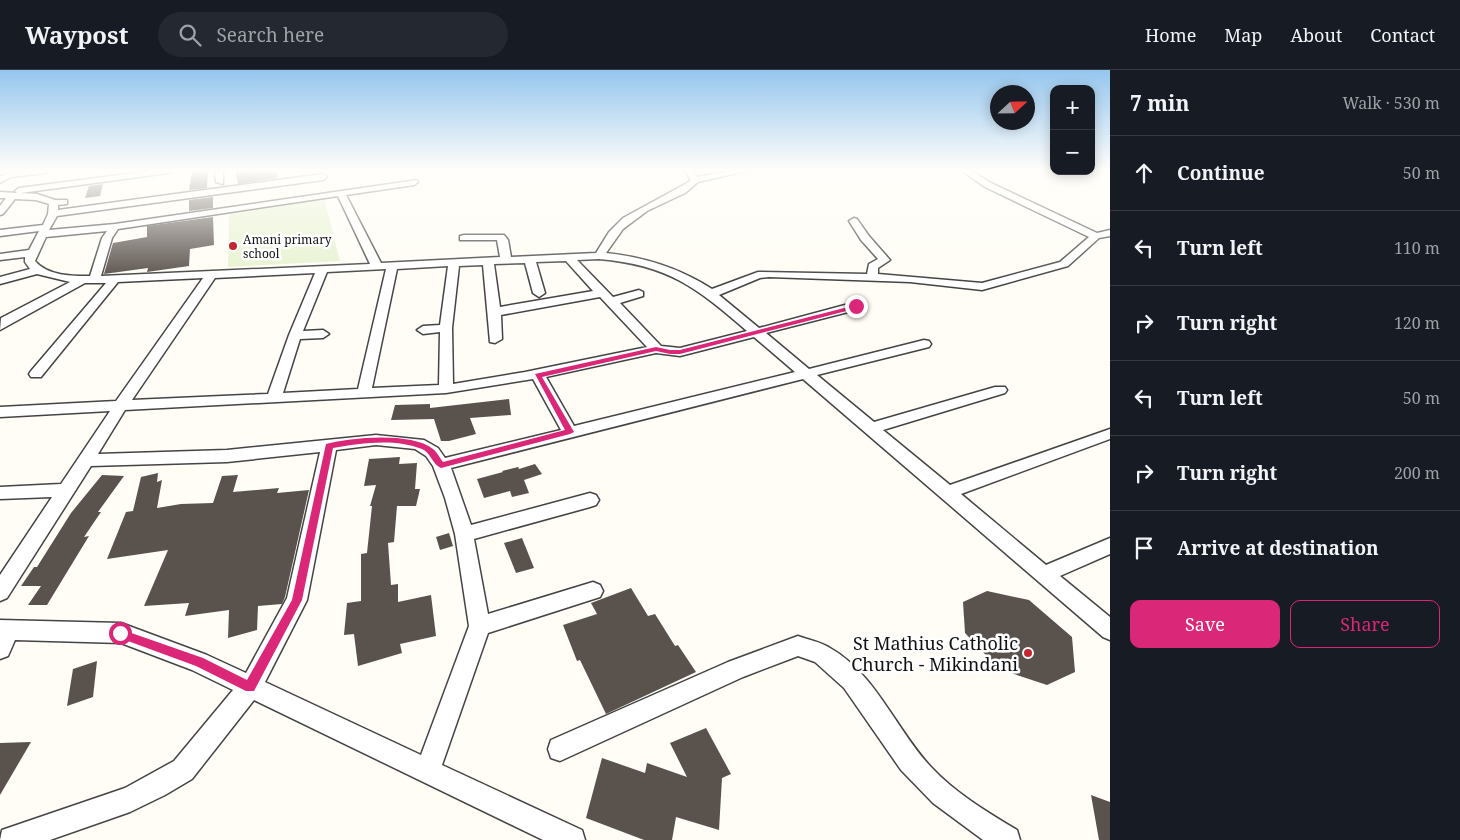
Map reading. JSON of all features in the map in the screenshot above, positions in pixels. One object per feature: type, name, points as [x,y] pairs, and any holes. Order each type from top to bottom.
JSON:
[{"type":"street","points":[[51,207],[54,209],[111,207]]},
{"type":"street","points":[[59,207],[54,209],[30,262],[38,270],[64,277],[115,279],[322,270],[568,256],[599,256],[657,265],[693,282],[757,331],[947,494],[1110,630]]},
{"type":"street","points":[[0,233],[115,227],[248,207]]},
{"type":"street","points":[[348,207],[377,266]]},
{"type":"street","points":[[599,256],[611,234],[625,221],[649,207]]},
{"type":"street","points":[[1034,207],[1096,236]]},
{"type":"street","points":[[854,221],[865,238],[885,260],[874,266],[872,277]]},
{"type":"street","points":[[2,322],[89,279],[107,238],[115,227]]},
{"type":"street","points":[[711,294],[762,274],[910,278],[982,287],[1064,264],[1096,236],[1110,233]]},
{"type":"street","points":[[464,238],[500,237],[503,240],[506,260]]},
{"type":"street","points":[[0,257],[33,253]]},
{"type":"street","points":[[568,256],[588,280],[607,297],[656,349]]},
{"type":"street","points":[[528,258],[539,293]]},
{"type":"street","points":[[488,260],[495,312],[495,339]]},
{"type":"street","points":[[446,389],[446,328],[454,262]]},
{"type":"street","points":[[364,393],[392,266]]},
{"type":"street","points":[[0,281],[38,270]]},
{"type":"street","points":[[274,397],[295,335],[322,270]]},
{"type":"street","points":[[0,592],[122,404],[212,274]]},
{"type":"street","points":[[36,374],[115,279]]},
{"type":"street","points":[[495,312],[639,294]]},
{"type":"street","points":[[0,412],[122,404],[446,389],[538,375],[656,349],[680,352],[856,306]]},
{"type":"street","points":[[423,330],[446,328]]},
{"type":"street","points":[[295,335],[323,334]]},
{"type":"street","points":[[441,465],[924,344]]},
{"type":"street","points":[[538,375],[570,432]]},
{"type":"street","points":[[872,428],[1000,390]]},
{"type":"street","points":[[947,494],[1108,434]]},
{"type":"street","points":[[87,460],[172,456],[227,456],[329,446],[356,441],[398,440],[425,447],[432,452],[441,465],[454,498],[464,534],[480,626],[427,771]]},
{"type":"street","points":[[12,840],[130,799],[183,770],[250,687],[297,600],[329,446]]},
{"type":"street","points":[[0,493],[67,490]]},
{"type":"street","points":[[464,534],[590,500]]},
{"type":"street","points":[[1045,574],[1110,546]]},
{"type":"street","points":[[480,626],[593,590]]},
{"type":"street","points":[[3,637],[120,633],[199,662],[572,840]]},
{"type":"street","points":[[560,749],[736,669],[798,646],[822,655],[840,669],[857,687],[893,740],[922,775],[954,804],[1007,840]]},
{"type":"green space","points":[[274,207],[326,207],[340,261],[228,267],[229,215]]},
{"type":"building","points":[[189,207],[213,207],[213,208],[189,211]]},
{"type":"building","points":[[213,217],[214,245],[190,249],[189,266],[147,272],[148,268],[104,274],[113,243],[147,237],[147,226]]},
{"type":"building","points":[[509,399],[511,415],[470,418],[476,434],[449,441],[441,441],[434,419],[391,420],[395,405],[430,404],[430,408]]},
{"type":"building","points":[[400,457],[399,464],[417,463],[415,489],[420,489],[416,506],[397,506],[394,542],[388,543],[391,585],[398,584],[398,602],[431,595],[436,636],[400,644],[402,653],[358,666],[354,634],[344,635],[347,603],[361,601],[361,554],[367,553],[372,506],[370,506],[376,485],[364,486],[369,459]]},
{"type":"building","points":[[535,464],[542,474],[524,480],[529,493],[512,497],[510,491],[484,498],[477,479]]},
{"type":"building","points":[[158,473],[157,482],[162,480],[157,508],[181,504],[213,503],[222,476],[238,475],[233,492],[279,488],[277,493],[309,490],[285,597],[282,604],[258,606],[257,630],[228,638],[229,610],[185,616],[189,603],[144,606],[168,550],[107,559],[126,512],[133,511],[141,477]]},
{"type":"building","points":[[102,475],[124,476],[98,512],[101,512],[84,537],[89,536],[47,605],[28,605],[41,586],[21,586],[34,567],[37,567],[71,513]]},
{"type":"building","points":[[449,533],[453,546],[440,550],[436,537]]},
{"type":"building","points":[[522,538],[534,568],[516,573],[504,543]]},
{"type":"building","points":[[631,588],[648,616],[655,614],[675,646],[678,645],[696,672],[606,714],[580,660],[577,661],[563,625],[597,614],[591,603]]},
{"type":"building","name":"St Mathius Catholic Church - Mikindani","points":[[987,591],[1029,600],[1072,637],[1075,672],[1047,685],[999,669],[965,633],[963,602]]},
{"type":"building","points":[[97,661],[93,697],[67,706],[73,669]]},
{"type":"building","points":[[706,728],[731,774],[722,778],[719,830],[676,817],[672,840],[644,840],[586,818],[602,758],[645,773],[647,763],[687,777],[670,743]]},
{"type":"building","points":[[31,742],[0,795],[0,743]]},
{"type":"building","points":[[1091,795],[1110,802],[1110,840],[1099,840]]},
{"type":"place","name":"Amani primary school","points":[[233,246]]},
{"type":"place","name":"St Mathius Catholic Church - Mikindani","points":[[1028,653]]},
{"type":"route","points":[[120,633],[199,662],[250,687],[297,600],[329,446],[356,441],[398,440],[425,447],[432,452],[441,465],[570,432],[538,375],[656,349],[680,352],[856,306]]}]
